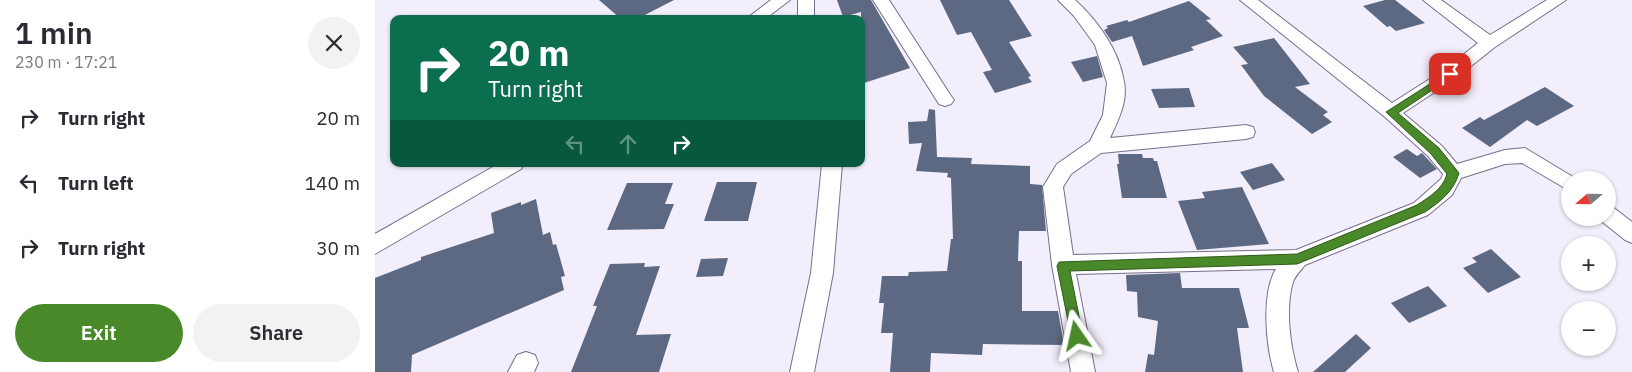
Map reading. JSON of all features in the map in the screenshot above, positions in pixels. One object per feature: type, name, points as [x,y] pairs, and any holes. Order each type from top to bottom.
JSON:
[{"type":"street","points":[[760,15],[782,0]]},
{"type":"street","points":[[806,0],[806,15]]},
{"type":"street","points":[[881,0],[945,100]]},
{"type":"street","points":[[1066,0],[1081,13],[1103,44],[1116,83],[1112,116],[1097,146],[1064,169],[1053,187],[1063,266],[1083,372]]},
{"type":"street","points":[[1248,0],[1391,112],[1435,151],[1453,173]]},
{"type":"street","points":[[1431,0],[1489,43]]},
{"type":"street","points":[[1391,112],[1450,74],[1489,43],[1558,0]]},
{"type":"street","points":[[1097,146],[1246,132]]},
{"type":"street","points":[[1453,173],[1505,158],[1525,156],[1561,177]]},
{"type":"street","points":[[375,245],[509,167]]},
{"type":"street","points":[[803,372],[822,273],[832,167]]},
{"type":"street","points":[[1063,266],[1297,259],[1421,209],[1437,198],[1451,182],[1453,173]]},
{"type":"street","points":[[1616,221],[1632,234]]},
{"type":"street","points":[[1285,372],[1282,359],[1278,306],[1283,278],[1297,259]]},
{"type":"building","points":[[599,0],[674,0],[645,15],[616,15]]},
{"type":"building","points":[[837,0],[871,0],[910,68],[865,83],[865,15],[861,15],[861,12],[842,15]]},
{"type":"building","points":[[940,0],[1009,0],[1032,36],[1009,42],[1031,76],[1028,77],[1032,82],[995,93],[983,72],[992,70],[971,32],[957,35]]},
{"type":"building","points":[[1385,0],[1395,0],[1425,23],[1396,31],[1390,26],[1387,27],[1363,6]]},
{"type":"building","points":[[1189,1],[1211,19],[1206,20],[1223,36],[1191,47],[1194,50],[1143,66],[1132,36],[1112,42],[1104,30],[1108,28],[1106,26],[1127,20],[1129,22]]},
{"type":"building","points":[[1274,38],[1310,84],[1295,87],[1328,112],[1323,115],[1332,122],[1312,134],[1264,96],[1241,65],[1248,64],[1233,47]]},
{"type":"building","points":[[1097,56],[1103,77],[1083,82],[1071,62]]},
{"type":"building","points":[[1545,87],[1574,106],[1537,126],[1527,120],[1490,147],[1462,128],[1480,117],[1484,120]]},
{"type":"building","points":[[1189,88],[1195,107],[1159,108],[1151,89]]},
{"type":"building","points":[[929,109],[935,110],[937,157],[972,158],[971,164],[1030,166],[1030,184],[1042,185],[1046,231],[1019,231],[1018,261],[1022,261],[1022,311],[1058,311],[1064,345],[983,344],[982,355],[931,353],[930,372],[890,372],[893,333],[881,333],[884,303],[879,303],[882,276],[908,276],[909,272],[947,271],[951,239],[953,239],[951,178],[947,177],[948,173],[916,171],[922,143],[909,144],[908,122],[927,121]]},
{"type":"building","points":[[1407,149],[1417,156],[1422,153],[1437,169],[1420,178],[1393,157]]},
{"type":"building","points":[[1118,154],[1142,154],[1143,158],[1153,158],[1154,161],[1157,161],[1167,198],[1122,198],[1117,164],[1119,164]]},
{"type":"building","points":[[1272,163],[1285,180],[1253,190],[1240,172]]},
{"type":"building","points":[[717,182],[757,182],[748,221],[704,221]]},
{"type":"building","points":[[627,183],[673,183],[665,204],[674,204],[664,229],[607,230]]},
{"type":"building","points":[[1242,187],[1269,244],[1197,250],[1178,201],[1205,198],[1202,192]]},
{"type":"building","points":[[536,199],[543,235],[550,232],[553,245],[556,244],[565,276],[561,277],[564,290],[412,355],[411,372],[375,372],[375,278],[421,260],[421,257],[494,233],[491,213],[521,202],[521,205]]},
{"type":"building","points":[[1491,249],[1521,277],[1488,293],[1463,268],[1477,262],[1472,258]]},
{"type":"building","points":[[728,258],[723,276],[696,277],[701,259]]},
{"type":"building","points":[[645,263],[644,267],[660,266],[636,335],[671,334],[659,372],[571,372],[597,306],[593,306],[610,264]]},
{"type":"building","points":[[1180,273],[1182,288],[1239,288],[1249,328],[1237,328],[1243,372],[1145,372],[1148,354],[1154,355],[1158,321],[1138,317],[1137,292],[1127,291],[1126,275]]},
{"type":"building","points":[[1428,286],[1447,306],[1409,323],[1391,303]]},
{"type":"building","points":[[1356,334],[1371,348],[1345,372],[1313,372]]},
{"type":"route","points":[[1077,336],[1063,266],[1297,259],[1421,209],[1437,198],[1451,182],[1453,173],[1435,151],[1391,112],[1450,74]]}]
